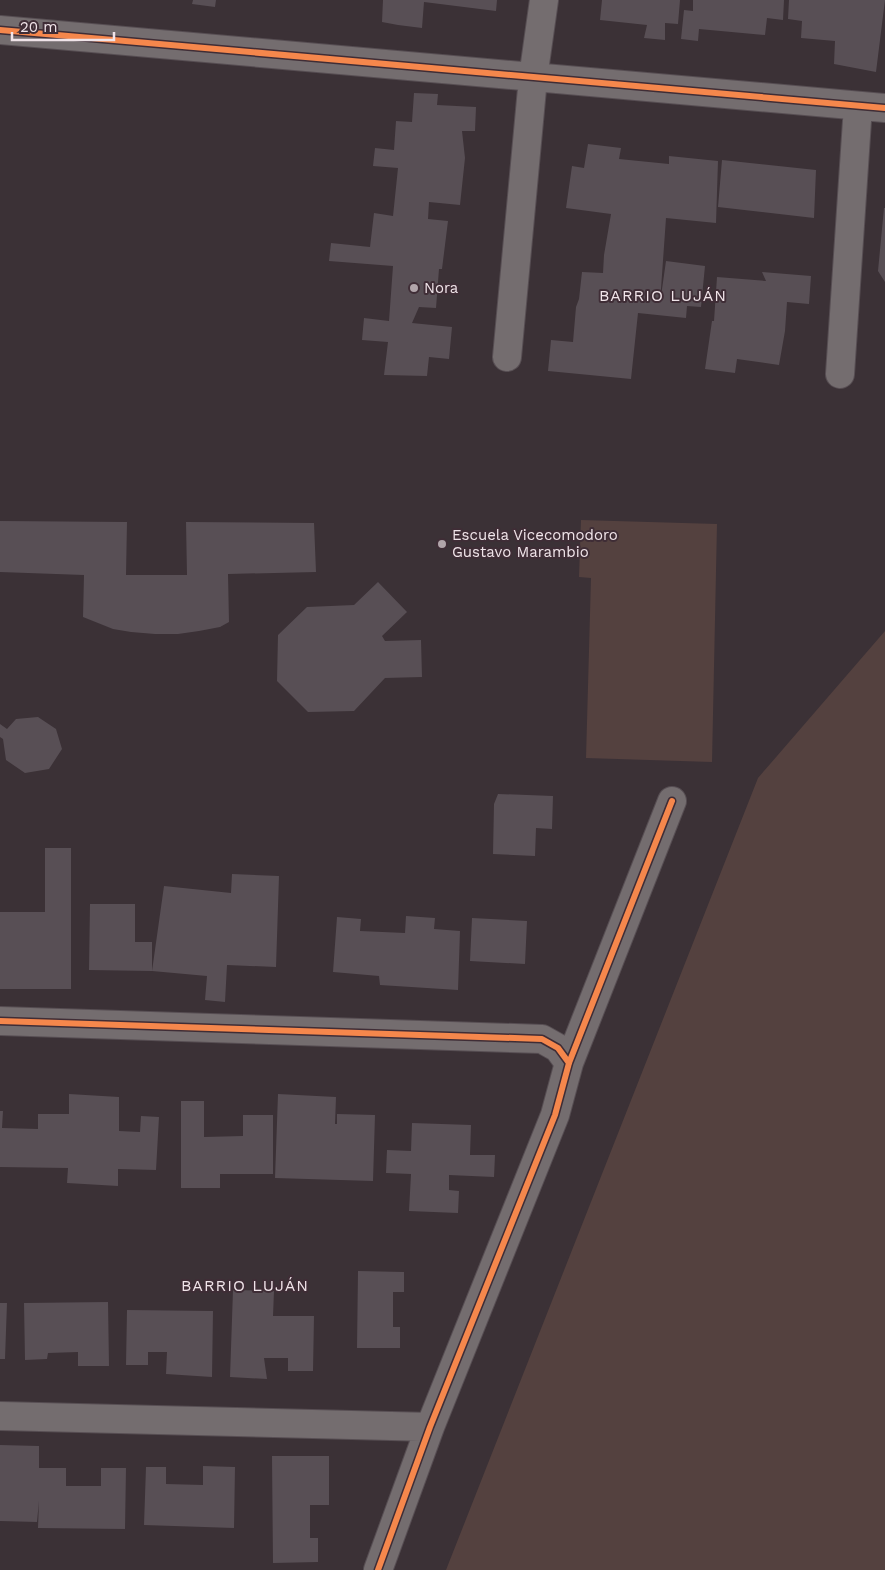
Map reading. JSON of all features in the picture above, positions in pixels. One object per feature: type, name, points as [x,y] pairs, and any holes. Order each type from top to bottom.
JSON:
[{"type":"street","points":[[507,357],[533,78],[544,0]]},
{"type":"street","points":[[0,30],[885,108]]},
{"type":"street","points":[[840,374],[858,106]]},
{"type":"street","points":[[378,1570],[430,1428],[555,1116],[569,1063],[672,801]]},
{"type":"street","points":[[0,1021],[542,1039],[558,1048],[569,1063]]},
{"type":"street","points":[[0,1416],[430,1428]]},
{"type":"shaded area","points":[[581,520],[717,524],[712,762],[586,758],[591,578],[579,577]]},
{"type":"shaded area","points":[[885,631],[885,1570],[446,1570],[758,778]]},
{"type":"building","points":[[193,0],[216,0],[215,7],[192,4]]},
{"type":"building","points":[[383,0],[497,0],[496,11],[424,2],[422,28],[382,22]]},
{"type":"building","points":[[602,0],[680,0],[678,24],[665,23],[665,40],[644,38],[647,25],[600,20]]},
{"type":"building","points":[[693,0],[784,0],[783,20],[767,18],[765,35],[699,29],[698,41],[681,39],[684,10],[693,11]]},
{"type":"building","points":[[789,0],[885,0],[876,72],[834,64],[835,41],[801,38],[802,21],[788,19]]},
{"type":"building","points":[[414,93],[438,94],[437,105],[476,107],[475,131],[462,131],[465,158],[460,205],[429,202],[428,219],[448,221],[442,269],[439,269],[436,308],[419,307],[412,323],[452,327],[449,359],[429,357],[427,376],[384,375],[388,342],[362,340],[364,318],[389,321],[393,266],[329,261],[331,243],[370,247],[374,213],[393,216],[398,168],[373,166],[375,148],[394,150],[396,121],[412,122]]},
{"type":"building","points":[[588,144],[621,148],[619,159],[669,164],[669,156],[718,161],[716,223],[666,218],[660,303],[666,261],[705,266],[701,307],[687,306],[686,318],[638,313],[631,379],[548,371],[551,340],[573,342],[582,272],[603,273],[611,214],[566,208],[572,166],[584,168]]},
{"type":"building","points":[[722,160],[816,170],[814,218],[718,207]]},
{"type":"building","points":[[885,208],[885,282],[878,271]]},
{"type":"building","points":[[762,272],[811,276],[809,304],[787,302],[785,331],[779,365],[737,359],[735,373],[705,369],[712,321],[714,321],[717,277],[766,281]]},
{"type":"building","points":[[0,521],[127,522],[126,575],[187,575],[186,522],[314,523],[316,572],[228,574],[229,622],[220,627],[178,634],[131,632],[113,629],[83,617],[84,575],[0,572]]},
{"type":"building","points":[[378,582],[407,612],[382,636],[385,641],[421,640],[422,677],[385,678],[354,711],[308,712],[277,681],[278,635],[307,607],[354,605]]},
{"type":"building","points":[[38,717],[56,729],[62,749],[49,769],[25,773],[6,760],[3,739],[0,737],[0,724],[7,729],[16,719]]},
{"type":"building","points":[[498,794],[553,796],[552,829],[536,828],[535,856],[493,854],[494,804]]},
{"type":"building","points":[[45,848],[71,848],[71,989],[0,989],[0,912],[45,912]]},
{"type":"building","points":[[232,874],[279,876],[276,967],[227,965],[225,1002],[205,1000],[207,976],[152,971],[164,886],[231,893]]},
{"type":"building","points":[[90,904],[135,904],[135,942],[152,942],[152,971],[89,970]]},
{"type":"building","points":[[406,916],[435,918],[434,929],[460,931],[458,990],[380,985],[379,976],[333,972],[337,917],[361,919],[360,931],[405,933]]},
{"type":"building","points":[[472,918],[527,921],[525,964],[470,961]]},
{"type":"building","points":[[69,1094],[119,1097],[119,1131],[140,1132],[141,1116],[159,1117],[156,1170],[118,1169],[118,1186],[67,1183],[68,1168],[0,1167],[0,1111],[3,1111],[2,1128],[38,1129],[38,1114],[69,1114]]},
{"type":"building","points":[[278,1094],[336,1097],[335,1124],[337,1124],[337,1114],[375,1115],[373,1181],[275,1178]]},
{"type":"building","points":[[181,1101],[204,1101],[204,1137],[243,1136],[243,1115],[273,1115],[273,1174],[220,1174],[220,1188],[181,1188]]},
{"type":"building","points":[[412,1123],[471,1125],[470,1155],[495,1155],[494,1177],[449,1175],[449,1190],[459,1191],[458,1213],[409,1211],[411,1174],[386,1173],[387,1150],[411,1151]]},
{"type":"building","points":[[358,1271],[404,1272],[404,1292],[393,1292],[393,1327],[400,1327],[400,1348],[357,1348]]},
{"type":"building","points":[[233,1290],[274,1291],[273,1316],[314,1316],[313,1371],[288,1371],[288,1358],[264,1358],[267,1379],[230,1377]]},
{"type":"building","points":[[108,1302],[109,1366],[78,1366],[78,1352],[48,1353],[47,1359],[25,1360],[24,1303]]},
{"type":"building","points":[[0,1303],[7,1303],[5,1359],[0,1359]]},
{"type":"building","points":[[127,1310],[213,1311],[212,1377],[166,1374],[167,1352],[148,1352],[148,1365],[126,1365]]},
{"type":"building","points":[[0,1445],[39,1446],[39,1468],[66,1468],[66,1486],[101,1486],[101,1468],[126,1468],[125,1529],[38,1528],[39,1501],[37,1522],[0,1521]]},
{"type":"building","points":[[272,1456],[329,1456],[329,1505],[310,1505],[310,1538],[318,1538],[318,1562],[273,1563]]},
{"type":"building","points":[[203,1466],[235,1467],[234,1528],[144,1525],[146,1467],[166,1467],[166,1484],[203,1485]]},
{"type":"cycle path","points":[[0,30],[885,108]]},
{"type":"cycle path","points":[[378,1570],[430,1427],[555,1115],[569,1063],[672,801]]},
{"type":"cycle path","points":[[0,1021],[542,1039],[558,1048],[569,1063]]},
{"type":"place","name":"Nora","points":[[414,288]]},
{"type":"place","name":"Escuela Vicecomodoro Gustavo Marambio","points":[[442,544]]},
{"type":"district","name":"BARRIO LUJÁN","points":[[663,295]]},
{"type":"district","name":"BARRIO LUJÁN","points":[[245,1285]]}]
